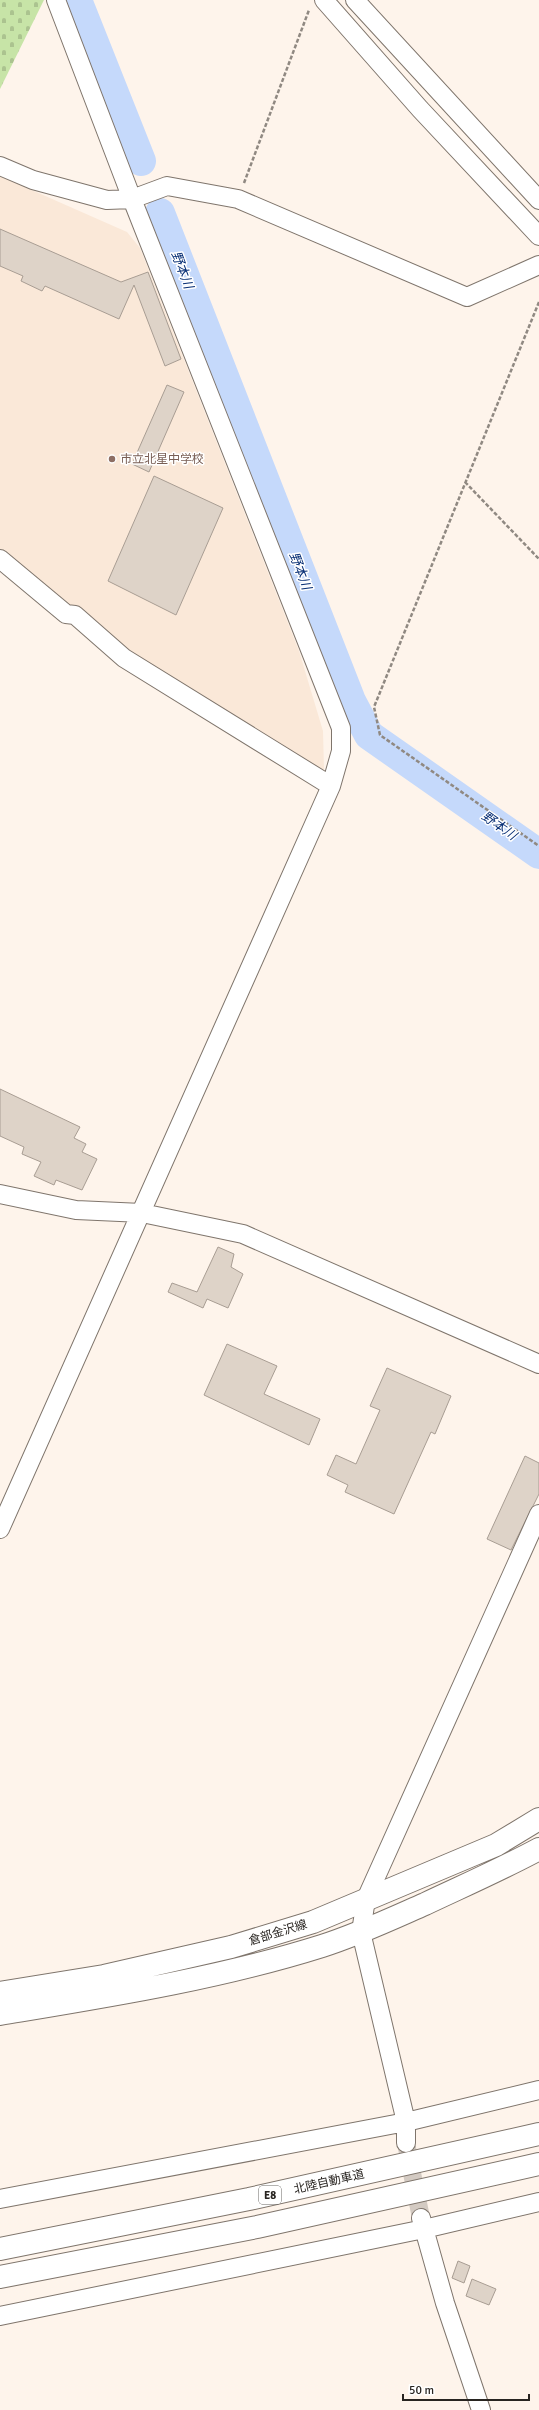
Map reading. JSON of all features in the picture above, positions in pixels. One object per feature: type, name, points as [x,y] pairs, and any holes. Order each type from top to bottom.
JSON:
[{"type":"main road","name":"倉部金沢線","points":[[0,1992],[104,1976],[232,1947],[313,1922],[496,1845],[539,1818]]},
{"type":"main road","name":"倉部金沢線","points":[[0,2014],[129,1993],[234,1970],[321,1946],[361,1932],[503,1868],[539,1849]]},
{"type":"main road","name":"北陸自動車道","points":[[0,2249],[249,2199],[539,2134]]},
{"type":"main road","name":"E8","points":[[0,2277],[257,2227],[539,2164]]},
{"type":"street","points":[[0,1529],[331,786],[341,750],[341,728],[132,199],[56,0]]},
{"type":"street","points":[[355,0],[539,200]]},
{"type":"street","points":[[317,4],[420,109],[539,236]]},
{"type":"street","points":[[0,166],[33,180],[107,200],[132,199],[167,186],[238,199],[467,297],[539,265]]},
{"type":"street","points":[[0,559],[66,614],[75,615],[124,658],[331,786]]},
{"type":"street","points":[[0,1194],[76,1210],[142,1213],[243,1234],[539,1364]]},
{"type":"street","points":[[406,2143],[406,2122],[361,1932],[366,1899],[539,1514]]},
{"type":"street","points":[[0,2199],[406,2122],[539,2090]]},
{"type":"street","points":[[0,2316],[422,2224],[539,2202]]},
{"type":"street","points":[[422,2224],[445,2303],[481,2410]]},
{"type":"path","points":[[238,199],[317,4]]},
{"type":"path","points":[[539,302],[374,707],[380,735],[539,846]]},
{"type":"path","points":[[465,482],[539,559]]},
{"type":"shaded area","name":"市立北星中学校","points":[[0,176],[127,232],[140,248],[299,651],[323,731],[324,769],[319,771],[136,658],[68,607],[0,552]]},
{"type":"green space","points":[[0,0],[44,0],[0,89]]},
{"type":"building","points":[[0,229],[121,282],[148,272],[181,359],[165,366],[134,285],[119,319],[45,286],[42,291],[21,281],[23,276],[0,266]]},
{"type":"building","points":[[167,385],[184,392],[149,472],[132,464]]},
{"type":"building","points":[[154,476],[223,508],[176,615],[108,581]]},
{"type":"building","points":[[0,1089],[80,1127],[74,1138],[86,1144],[82,1152],[97,1159],[82,1190],[56,1180],[54,1185],[34,1176],[41,1162],[22,1154],[24,1147],[0,1136]]},
{"type":"building","points":[[218,1247],[234,1254],[231,1267],[243,1274],[228,1308],[207,1299],[203,1308],[168,1292],[172,1283],[197,1292]]},
{"type":"building","points":[[227,1344],[277,1366],[264,1394],[320,1419],[309,1445],[204,1395]]},
{"type":"building","points":[[387,1368],[451,1396],[435,1434],[431,1432],[394,1514],[345,1492],[348,1485],[327,1475],[336,1455],[356,1464],[380,1410],[370,1406]]},
{"type":"building","points":[[525,1456],[539,1463],[539,1494],[511,1550],[487,1539]]},
{"type":"building","points":[[458,2261],[470,2266],[464,2283],[452,2278]]},
{"type":"building","points":[[472,2279],[496,2289],[489,2305],[466,2296]]},
{"type":"waterway","name":"野本川","points":[[77,0],[141,161]]},
{"type":"waterway","name":"野本川","points":[[160,213],[351,701],[369,735],[539,854]]},
{"type":"tunnel","points":[[406,2143],[421,2218]]},
{"type":"place","name":"市立北星中学校","points":[[112,459]]}]
